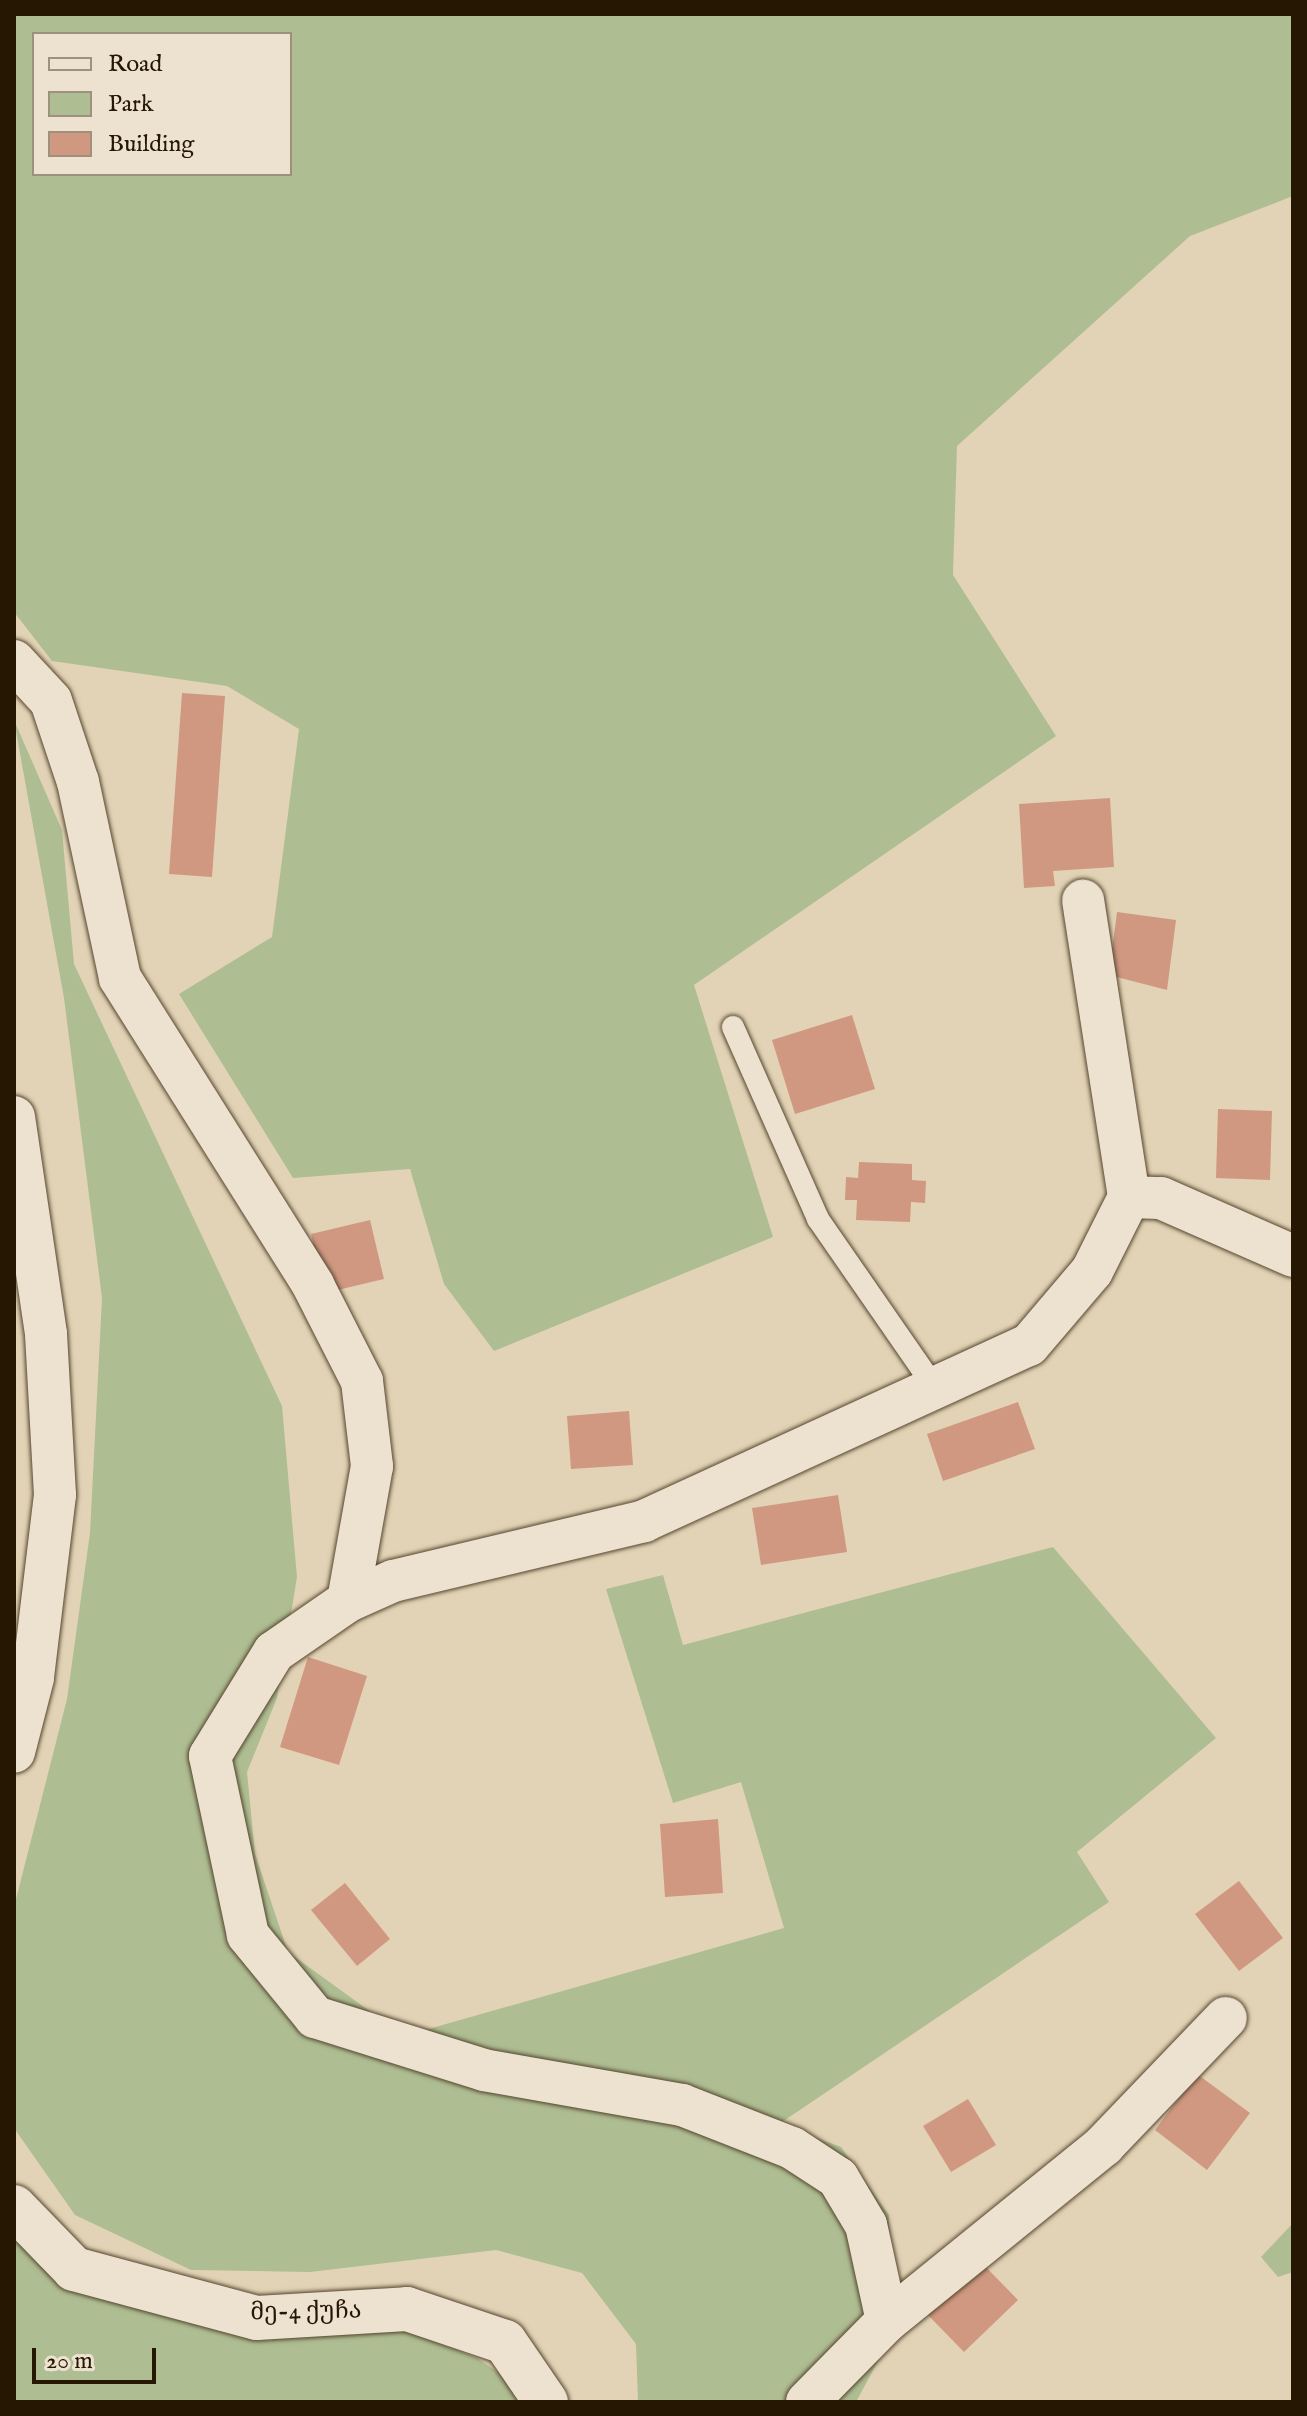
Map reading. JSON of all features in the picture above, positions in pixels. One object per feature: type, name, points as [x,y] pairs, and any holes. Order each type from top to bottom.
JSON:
[{"type":"street","points":[[14,661],[56,715],[78,782],[120,978],[313,1285],[362,1381],[372,1466],[348,1601]]},
{"type":"street","points":[[887,2321],[866,2225],[838,2178],[792,2148],[682,2105],[484,2070],[315,2017],[248,1935],[210,1756],[274,1652],[348,1601],[393,1581],[644,1521],[938,1392],[1029,1345],[1092,1271],[1129,1197],[1083,901]]},
{"type":"street","points":[[14,1117],[46,1334],[55,1495],[33,1678],[14,1752]]},
{"type":"street","points":[[1129,1197],[1161,1198],[1284,1247]]},
{"type":"street","points":[[807,2402],[887,2321],[1104,2145],[1226,2018]]},
{"type":"street","name":"მე-4 ქუჩა","points":[[14,2207],[74,2269],[257,2318],[407,2309],[505,2342],[546,2402]]},
{"type":"lane","points":[[733,1027],[818,1219],[938,1392]]},
{"type":"green space","points":[[14,14],[1293,14],[1293,196],[1190,236],[957,446],[953,575],[1056,736],[694,985],[773,1237],[494,1351],[444,1284],[410,1169],[293,1178],[179,994],[272,937],[299,729],[227,686],[52,661],[14,612]]},
{"type":"green space","points":[[14,720],[62,830],[74,964],[282,1406],[297,1577],[277,1698],[247,1772],[255,1854],[288,1952],[404,2036],[784,1928],[741,1782],[673,1803],[606,1589],[663,1575],[683,1645],[1053,1547],[1216,1738],[1077,1852],[1109,1902],[779,2124],[841,2147],[889,2215],[891,2337],[856,2402],[638,2402],[636,2344],[582,2273],[496,2250],[310,2272],[191,2270],[75,2215],[14,2128],[14,1907],[67,1699],[90,1533],[102,1298],[64,998]]},
{"type":"green space","points":[[1293,2223],[1293,2272],[1278,2277],[1261,2257]]},
{"type":"green space","points":[[14,2234],[40,2266],[103,2297],[400,2328],[477,2358],[519,2387],[523,2402],[14,2402]]},
{"type":"building","points":[[182,693],[225,696],[212,877],[169,874]]},
{"type":"building","points":[[1110,798],[1114,867],[1053,871],[1055,886],[1024,888],[1019,804]]},
{"type":"building","points":[[1117,912],[1176,920],[1167,990],[1109,975]]},
{"type":"building","points":[[852,1015],[875,1089],[795,1114],[772,1040]]},
{"type":"building","points":[[1218,1109],[1272,1111],[1270,1180],[1216,1178]]},
{"type":"building","points":[[859,1162],[912,1164],[912,1180],[926,1181],[925,1203],[911,1202],[910,1222],[856,1220],[857,1200],[845,1200],[846,1177],[858,1178]]},
{"type":"building","points":[[370,1220],[384,1279],[325,1293],[311,1234]]},
{"type":"building","points":[[1018,1402],[1035,1449],[943,1481],[927,1434]]},
{"type":"building","points":[[629,1411],[633,1465],[571,1469],[567,1416]]},
{"type":"building","points":[[838,1495],[847,1552],[761,1565],[752,1508]]},
{"type":"building","points":[[308,1657],[367,1676],[339,1765],[280,1747]]},
{"type":"building","points":[[718,1819],[723,1893],[665,1897],[660,1824]]},
{"type":"building","points":[[1239,1881],[1283,1938],[1239,1971],[1195,1914]]},
{"type":"building","points":[[345,1883],[390,1939],[357,1966],[311,1910]]},
{"type":"building","points":[[1197,2074],[1250,2113],[1207,2170],[1155,2130]]},
{"type":"building","points":[[968,2099],[996,2145],[951,2172],[923,2126]]},
{"type":"building","points":[[978,2259],[1018,2300],[964,2352],[924,2311]]}]
